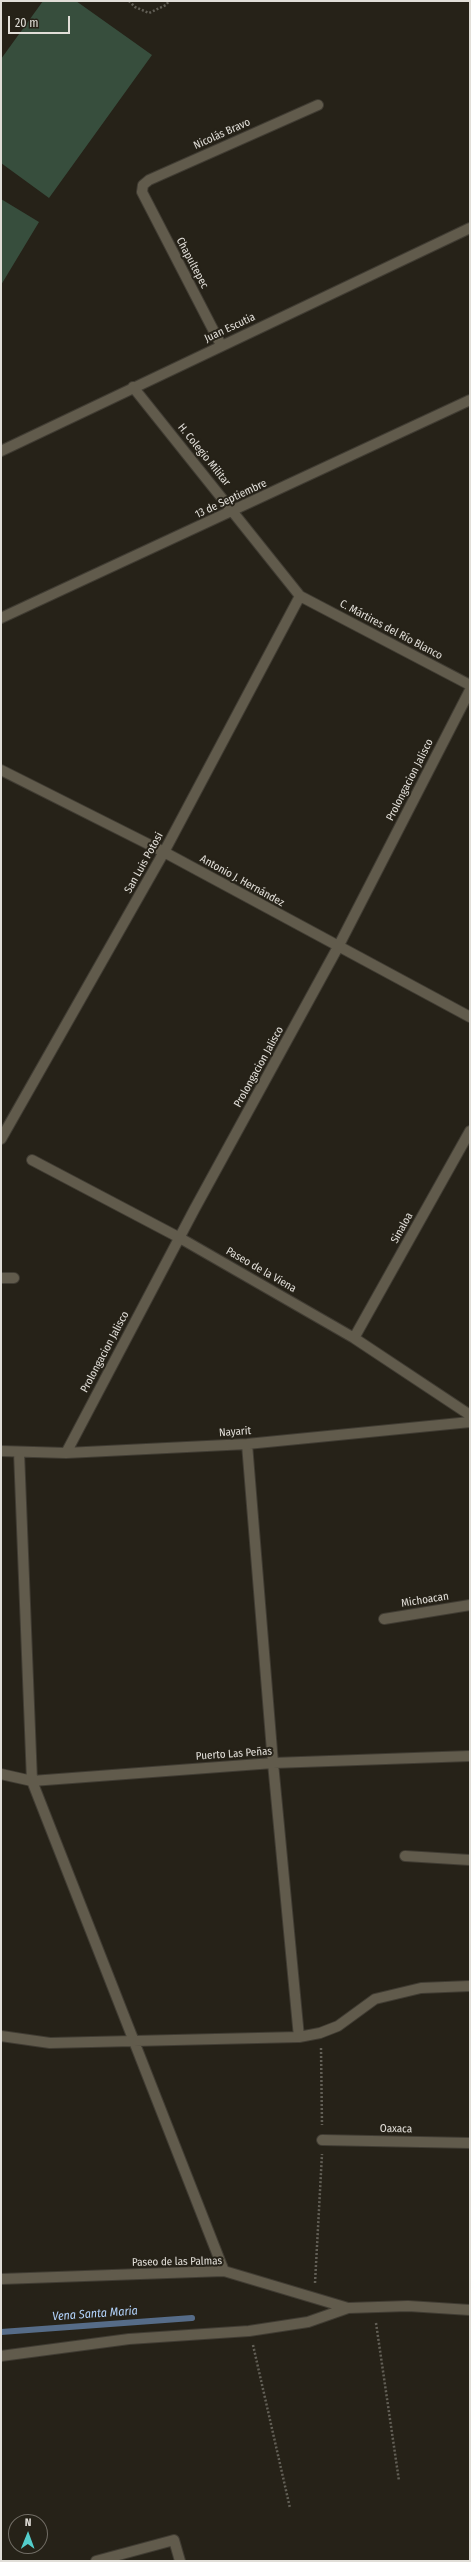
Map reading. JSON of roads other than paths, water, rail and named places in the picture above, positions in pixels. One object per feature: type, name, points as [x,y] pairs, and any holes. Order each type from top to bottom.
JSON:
[{"type":"street","name":"Nicolás Bravo","points":[[142,192],[143,185],[149,180],[318,105]]},
{"type":"street","name":"Chapultepec","points":[[142,192],[222,345]]},
{"type":"street","name":"Juan Escutia","points":[[1,451],[470,228]]},
{"type":"street","name":"H. Colegio Militar","points":[[133,387],[300,596]]},
{"type":"street","name":"13 de Septiembre","points":[[1,618],[233,512],[470,400]]},
{"type":"street","name":"C. Mártires del Río Blanco","points":[[300,596],[470,685]]},
{"type":"street","name":"San Luis Potosi","points":[[1,1139],[164,852],[300,596]]},
{"type":"street","name":"Prolongacion Jalisco","points":[[66,1453],[180,1238],[338,947],[470,690]]},
{"type":"street","name":"Antonio J. Hernández","points":[[1,770],[164,852],[470,1017]]},
{"type":"street","name":"Sinaloa","points":[[354,1338],[470,1130]]},
{"type":"street","name":"Paseo de la Viena","points":[[32,1160],[180,1238],[354,1338],[470,1415]]},
{"type":"street","points":[[1,1278],[14,1278]]},
{"type":"street","name":"Nayarit","points":[[1,1451],[66,1453],[247,1444],[470,1422]]},
{"type":"street","points":[[247,1444],[273,1763],[299,2037]]},
{"type":"street","points":[[19,1452],[32,1781],[224,2272]]},
{"type":"street","name":"Michoacan","points":[[384,1619],[470,1605]]},
{"type":"street","name":"Puerto Las Peñas","points":[[1,1774],[32,1781],[273,1763],[470,1756]]},
{"type":"street","points":[[405,1856],[470,1860]]},
{"type":"street","points":[[1,2036],[50,2043],[299,2037],[320,2034],[338,2026],[375,1999],[421,1988],[470,1986]]},
{"type":"street","name":"Oaxaca","points":[[322,2140],[470,2143]]},
{"type":"street","name":"Paseo de las Palmas","points":[[1,2280],[224,2272],[348,2308]]},
{"type":"street","name":"Paseo de las Palmas","points":[[1,2356],[129,2339],[249,2331],[308,2322],[348,2308],[374,2307],[470,2310]]},
{"type":"street","points":[[96,2561],[174,2540],[180,2561]]},
{"type":"waterway","name":"Vena Santa Maria","points":[[1,2332],[192,2318]]}]
